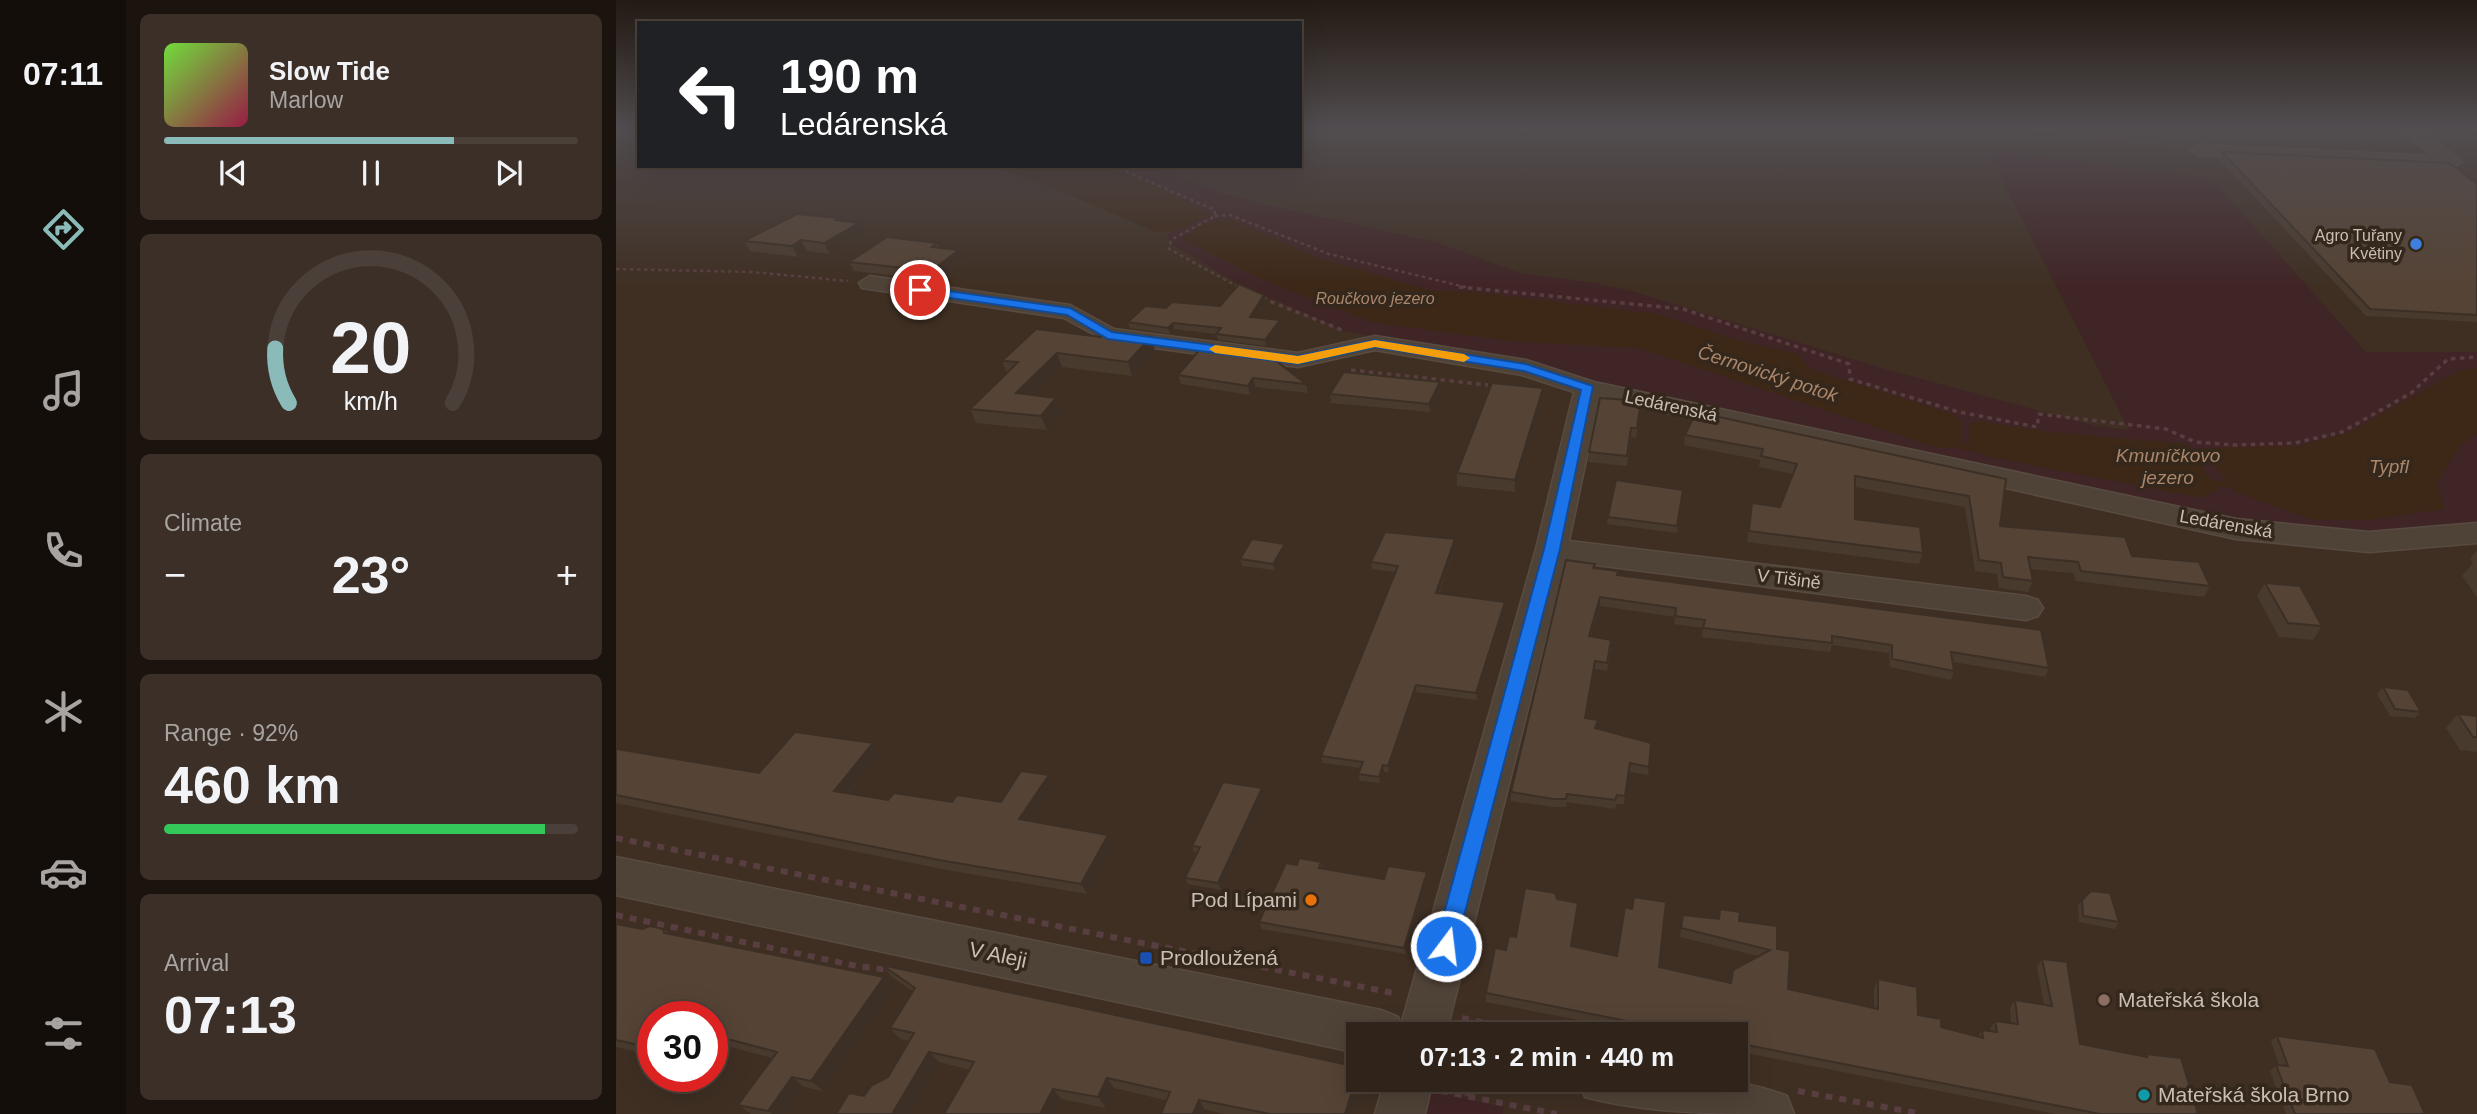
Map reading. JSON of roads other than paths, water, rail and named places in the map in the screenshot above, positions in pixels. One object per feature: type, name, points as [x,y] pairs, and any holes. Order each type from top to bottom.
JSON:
[{"type":"street","name":"Ledárenská","points":[[870,283],[1070,312],[1108,335],[1298,360],[1375,344],[1526,368],[1588,388],[2236,528],[2369,542],[2477,533]]},
{"type":"street","points":[[1425,1022],[1552,549],[1588,388]]},
{"type":"street","name":"V Tišině","points":[[1552,549],[2026,608]]},
{"type":"street","name":"V Aleji","points":[[616,876],[1346,1027]]},
{"type":"street","points":[[1699,1092],[1779,1102]]},
{"type":"water","points":[[1035,182],[1149,182],[1211,214],[1178,231],[1156,232]]},
{"type":"water","name":"Roučkovo jezero","points":[[1219,219],[1235,221],[1319,258],[1432,291],[1473,292],[1656,314],[1747,343],[1797,354],[1810,369],[1955,415],[1961,421],[1960,448],[1938,448],[1638,348],[1510,341],[1371,322],[1254,276],[1182,239],[1201,225]]},
{"type":"water","name":"Typfl","points":[[2477,368],[2477,434],[2461,445],[2437,483],[2444,509],[2368,520],[2314,520],[2235,492],[2208,457],[2206,448],[2299,446],[2349,432],[2461,370]]},
{"type":"water","name":"Kmuníčkovo jezero","points":[[1978,421],[2058,433],[2187,444],[2218,490],[2202,498],[1985,456],[1969,446],[1969,424]]},
{"type":"waterway","name":"Černovický potok","points":[[1953,444],[1985,451]]},
{"type":"waterway","name":"Černovický potok","points":[[2205,483],[2238,485]]},
{"type":"place","name":"Agro Tuřany Květiny","points":[[2416,244]]},
{"type":"place","name":"Pod Lípami","points":[[1311,900]]},
{"type":"place","name":"Prodloužená","points":[[1146,958]]},
{"type":"place","name":"Mateřská škola","points":[[2104,1000]]},
{"type":"place","name":"Mateřská škola Brno","points":[[2144,1095]]}]
